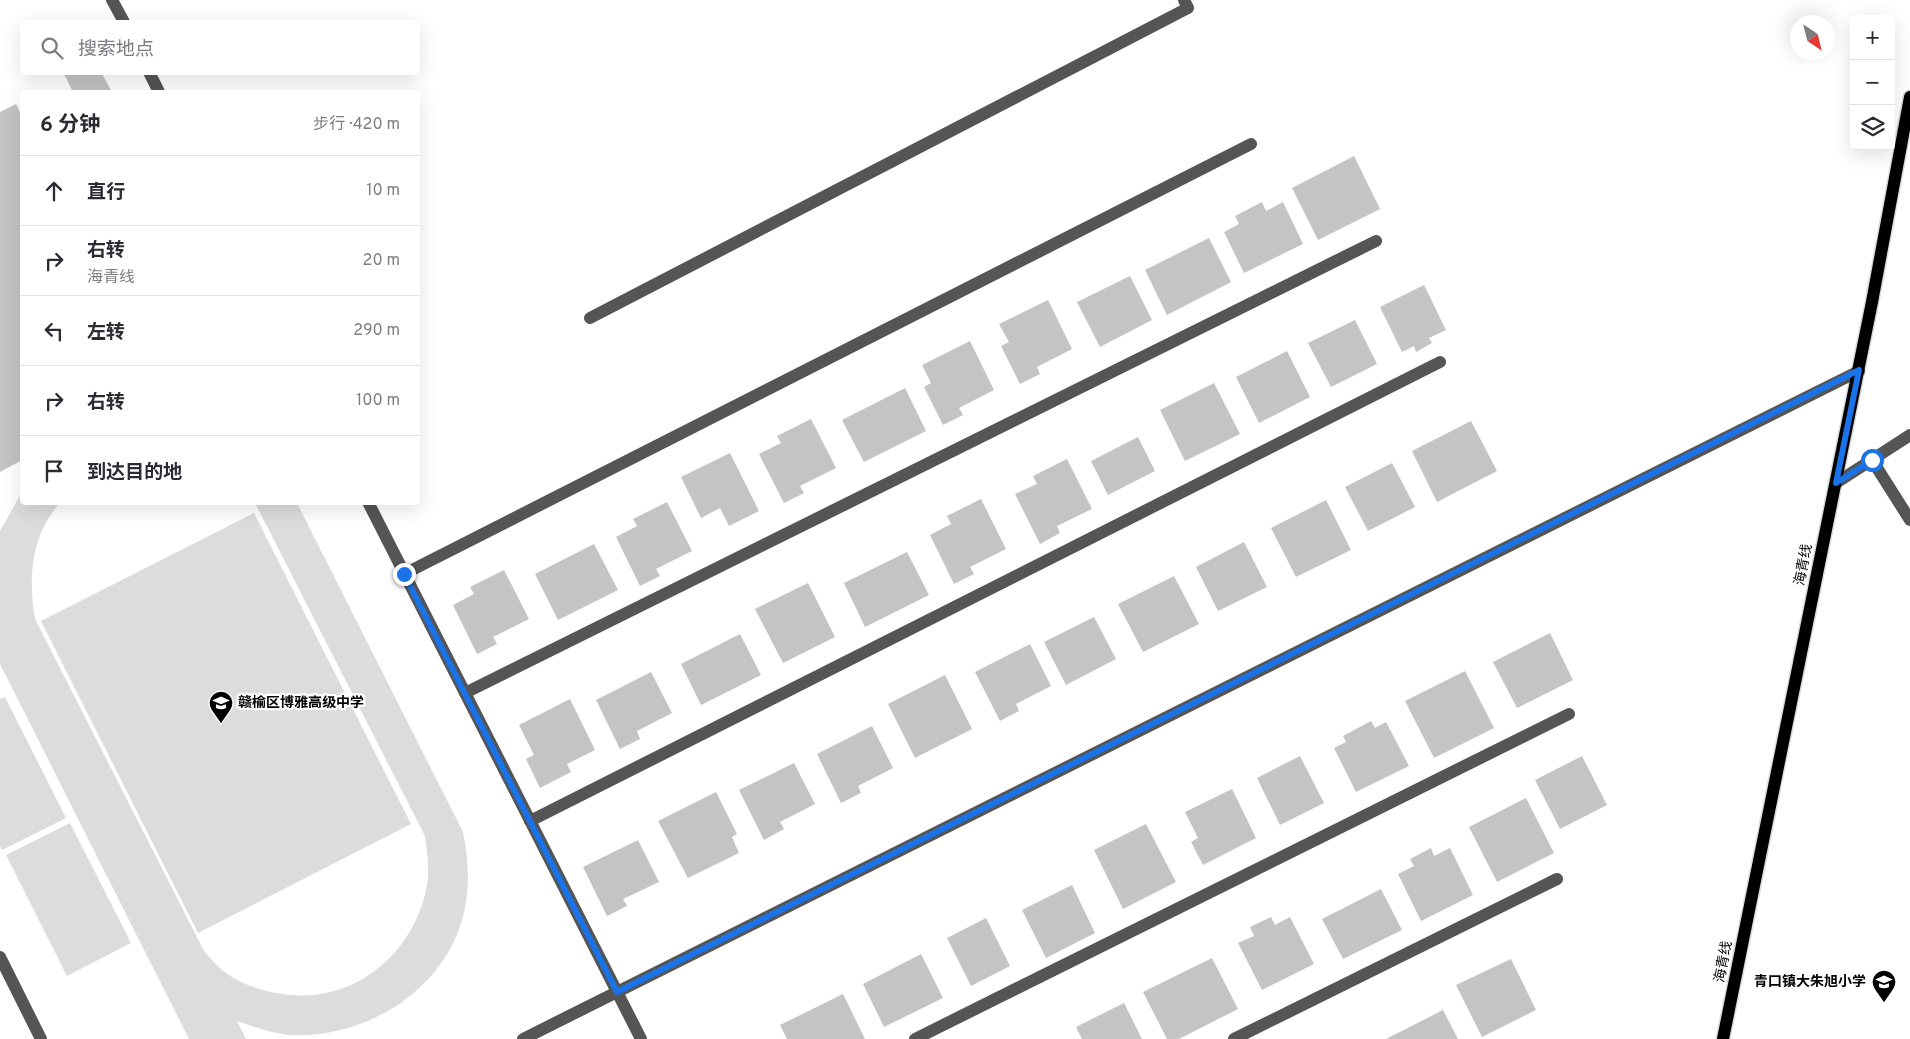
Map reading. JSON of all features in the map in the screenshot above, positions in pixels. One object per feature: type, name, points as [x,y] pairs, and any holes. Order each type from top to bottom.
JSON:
[{"type":"main road","name":"海青线","points":[[1724,1039],[1859,370],[1910,97]]},
{"type":"street","points":[[112,0],[123,20]]},
{"type":"street","points":[[590,318],[1188,8],[1184,0]]},
{"type":"street","points":[[150,75],[158,90]]},
{"type":"street","points":[[404,574],[1252,144]]},
{"type":"street","points":[[465,693],[1376,241]]},
{"type":"street","points":[[530,821],[1440,362]]},
{"type":"street","points":[[523,1039],[1859,370]]},
{"type":"street","points":[[1836,483],[1910,435]]},
{"type":"street","points":[[1872,460],[1910,520]]},
{"type":"street","points":[[370,505],[641,1039]]},
{"type":"street","points":[[915,1039],[1569,714]]},
{"type":"street","points":[[1234,1039],[1557,879]]},
{"type":"street","points":[[0,957],[41,1039]]},
{"type":"shaded area","points":[[20,496],[20,505],[58,505],[50,515],[43,529],[34,558],[32,588],[35,619],[203,949],[221,969],[242,982],[275,993],[309,995],[334,991],[357,982],[377,969],[395,952],[409,932],[420,910],[427,885],[428,867],[425,836],[256,505],[298,505],[463,832],[468,880],[465,908],[456,937],[442,962],[423,984],[401,1003],[375,1018],[348,1028],[319,1034],[289,1035],[263,1030],[237,1021],[246,1039],[189,1039],[0,664],[0,531]]},
{"type":"shaded area","points":[[254,513],[411,824],[198,933],[41,621]]},
{"type":"shaded area","points":[[5,697],[66,818],[2,850],[0,846],[0,699]]},
{"type":"shaded area","points":[[70,823],[131,943],[67,976],[6,855]]},
{"type":"building","points":[[64,75],[103,75],[111,90],[72,90]]},
{"type":"building","points":[[16,104],[20,113],[20,461],[0,472],[0,112]]},
{"type":"building","points":[[1354,156],[1380,209],[1318,240],[1292,188]]},
{"type":"building","points":[[1262,202],[1266,211],[1283,202],[1303,244],[1244,273],[1224,232],[1239,224],[1235,216]]},
{"type":"building","points":[[1209,238],[1231,282],[1167,315],[1145,270]]},
{"type":"building","points":[[1130,276],[1152,320],[1100,347],[1077,302]]},
{"type":"building","points":[[1424,285],[1446,330],[1429,338],[1432,343],[1416,352],[1414,346],[1402,352],[1380,307]]},
{"type":"building","points":[[1048,300],[1072,349],[1037,367],[1040,374],[1020,384],[1001,346],[1009,342],[999,324]]},
{"type":"building","points":[[1355,320],[1377,364],[1331,387],[1308,343]]},
{"type":"building","points":[[970,341],[994,390],[959,408],[963,415],[943,425],[924,387],[931,383],[922,365]]},
{"type":"building","points":[[1287,351],[1310,397],[1259,423],[1236,377]]},
{"type":"building","points":[[1214,383],[1240,434],[1185,461],[1160,410]]},
{"type":"building","points":[[905,388],[926,431],[864,462],[842,420]]},
{"type":"building","points":[[811,419],[836,468],[800,486],[804,493],[784,503],[759,454],[781,443],[777,436]]},
{"type":"building","points":[[1471,421],[1497,471],[1437,502],[1412,451]]},
{"type":"building","points":[[1138,437],[1155,471],[1108,495],[1091,461]]},
{"type":"building","points":[[730,453],[759,511],[729,526],[720,508],[701,518],[681,477]]},
{"type":"building","points":[[1067,459],[1092,509],[1057,526],[1060,533],[1040,544],[1015,494],[1037,484],[1033,476]]},
{"type":"building","points":[[1392,463],[1415,507],[1368,531],[1345,487]]},
{"type":"building","points":[[981,499],[1006,549],[970,567],[974,574],[954,584],[930,535],[951,524],[947,516]]},
{"type":"building","points":[[1326,500],[1351,550],[1296,577],[1271,528]]},
{"type":"building","points":[[667,502],[692,551],[656,569],[660,576],[640,586],[616,537],[637,526],[633,519]]},
{"type":"building","points":[[1244,542],[1267,587],[1218,611],[1196,567]]},
{"type":"building","points":[[594,544],[618,590],[558,620],[535,574]]},
{"type":"building","points":[[907,552],[929,595],[865,627],[844,583]]},
{"type":"building","points":[[504,570],[529,619],[493,637],[497,644],[477,654],[453,605],[474,594],[470,587]]},
{"type":"building","points":[[1174,576],[1199,624],[1143,652],[1118,604]]},
{"type":"building","points":[[808,583],[835,637],[783,663],[755,609]]},
{"type":"building","points":[[1094,617],[1116,659],[1066,685],[1044,642]]},
{"type":"building","points":[[1550,633],[1573,680],[1517,708],[1493,662]]},
{"type":"building","points":[[740,634],[761,675],[701,705],[681,664]]},
{"type":"building","points":[[1030,644],[1051,686],[1016,704],[1019,711],[1000,721],[975,672]]},
{"type":"building","points":[[1465,671],[1494,728],[1434,758],[1405,701]]},
{"type":"building","points":[[651,672],[672,713],[637,731],[640,739],[620,749],[596,700]]},
{"type":"building","points":[[945,675],[972,729],[915,758],[888,704]]},
{"type":"building","points":[[570,699],[595,750],[567,764],[571,772],[540,788],[526,759],[534,755],[519,725]]},
{"type":"building","points":[[1371,721],[1375,728],[1386,722],[1409,766],[1356,792],[1334,748],[1346,742],[1343,736]]},
{"type":"building","points":[[872,726],[893,768],[858,786],[861,793],[841,803],[817,754]]},
{"type":"building","points":[[1300,756],[1324,803],[1280,825],[1257,778]]},
{"type":"building","points":[[1582,756],[1607,805],[1560,829],[1535,780]]},
{"type":"building","points":[[794,763],[815,804],[780,822],[784,829],[764,840],[739,790]]},
{"type":"building","points":[[1232,789],[1256,838],[1203,865],[1191,842],[1198,838],[1185,812]]},
{"type":"building","points":[[716,792],[737,834],[732,837],[739,853],[688,878],[658,821]]},
{"type":"building","points":[[1526,798],[1554,853],[1497,882],[1469,827]]},
{"type":"building","points":[[1146,824],[1176,882],[1123,909],[1094,850]]},
{"type":"building","points":[[638,840],[659,882],[623,899],[627,906],[607,916],[583,867]]},
{"type":"building","points":[[1431,848],[1434,856],[1450,848],[1473,895],[1421,921],[1398,874],[1414,866],[1410,859]]},
{"type":"building","points":[[1072,885],[1095,933],[1046,958],[1022,910]]},
{"type":"building","points":[[1381,889],[1402,930],[1343,959],[1322,919]]},
{"type":"building","points":[[1271,917],[1275,925],[1290,917],[1314,964],[1262,990],[1238,943],[1254,936],[1250,927]]},
{"type":"building","points":[[986,918],[1010,966],[971,986],[947,938]]},
{"type":"building","points":[[921,954],[943,998],[884,1027],[863,984]]},
{"type":"building","points":[[1212,958],[1238,1009],[1179,1039],[1167,1039],[1143,992]]},
{"type":"building","points":[[1511,959],[1536,1010],[1482,1037],[1456,985]]},
{"type":"building","points":[[843,994],[865,1039],[787,1039],[780,1025]]},
{"type":"building","points":[[1124,1003],[1142,1039],[1082,1039],[1076,1027]]},
{"type":"building","points":[[1443,1010],[1458,1039],[1386,1039]]},
{"type":"place","name":"赣榆区博雅高级中学","points":[[221,724]]},
{"type":"place","name":"青口镇大朱旭小学","points":[[1884,1003]]},
{"type":"route","points":[[404,574],[617,992],[1859,370],[1836,483],[1872,460]]}]
